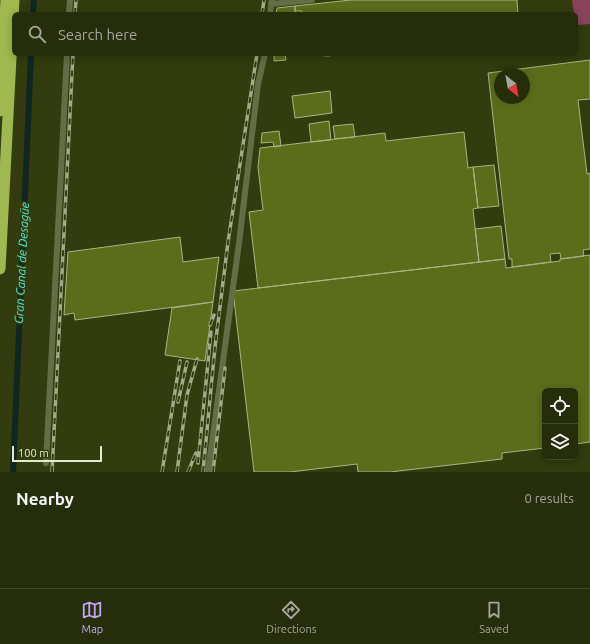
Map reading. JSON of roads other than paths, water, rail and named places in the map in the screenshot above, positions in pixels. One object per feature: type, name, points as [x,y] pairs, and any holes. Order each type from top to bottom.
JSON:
[{"type":"highway","points":[[0,111],[6,0]]},
{"type":"highway","points":[[13,12],[14,0]]},
{"type":"highway","points":[[0,269],[12,38]]},
{"type":"street","points":[[69,12],[70,0]]},
{"type":"street","points":[[270,12],[271,2],[312,0]]},
{"type":"street","points":[[46,463],[67,56]]},
{"type":"street","points":[[208,472],[238,251],[258,84],[265,56]]},
{"type":"waterway","name":"Gran Canal de Desagüe","points":[[33,12],[34,0]]},
{"type":"waterway","name":"Gran Canal de Desagüe","points":[[13,472],[31,56]]},
{"type":"railway","points":[[75,12],[76,0]]},
{"type":"railway","points":[[262,12],[264,0]]},
{"type":"railway","points":[[52,472],[73,56]]},
{"type":"railway","points":[[203,472],[215,347],[228,242],[257,56]]},
{"type":"railway","points":[[210,325],[214,315]]},
{"type":"railway","points":[[198,463],[211,332]]},
{"type":"railway","points":[[177,472],[187,395],[197,359]]},
{"type":"railway","points":[[162,472],[180,361]]},
{"type":"railway","points":[[178,402],[187,362]]},
{"type":"railway","points":[[213,472],[225,368]]},
{"type":"railway","points":[[188,472],[196,453]]}]
